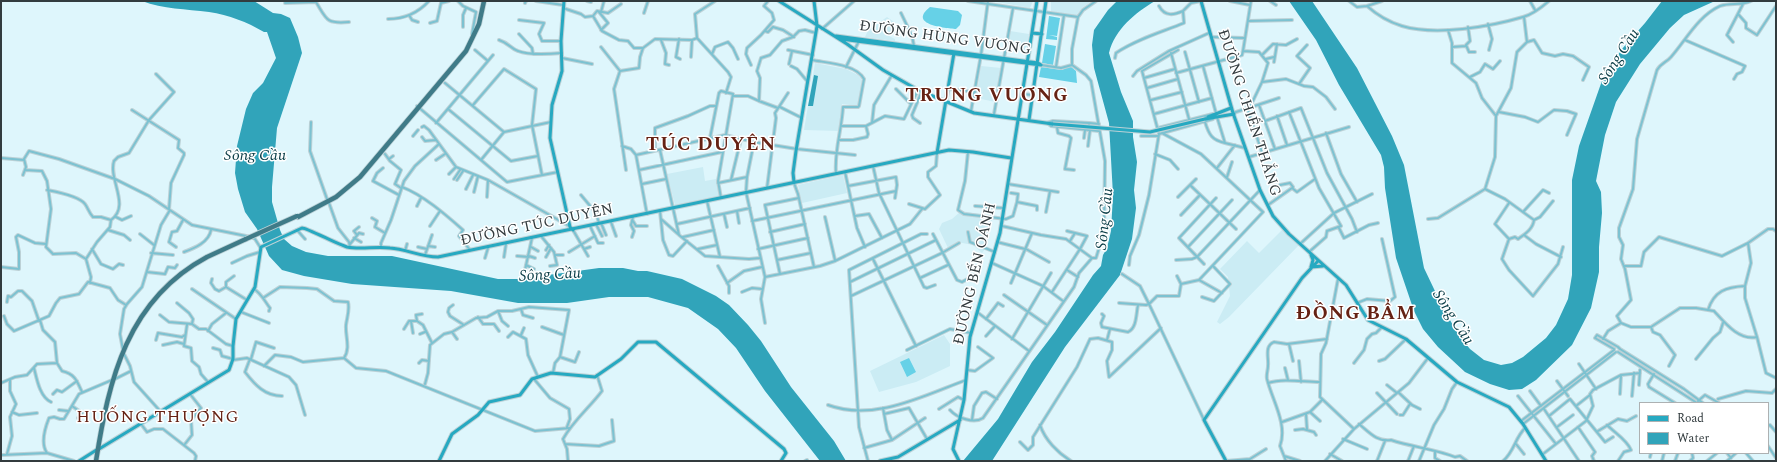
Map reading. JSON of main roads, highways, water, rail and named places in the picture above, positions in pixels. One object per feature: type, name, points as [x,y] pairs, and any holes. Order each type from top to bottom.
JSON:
[{"type":"highway","points":[[96,461],[114,379],[123,351],[146,310],[183,273],[207,258],[298,217],[325,202],[352,181],[418,106],[466,48],[474,33],[484,1]]},
{"type":"water","name":"Sông Cầu","points":[[142,1],[254,1],[273,13],[281,14],[290,18],[298,37],[302,53],[277,128],[272,202],[284,239],[292,246],[306,252],[328,256],[392,256],[498,279],[519,279],[599,268],[623,268],[647,271],[682,279],[716,296],[729,305],[748,325],[761,341],[791,387],[834,441],[846,461],[820,461],[765,391],[736,348],[718,329],[688,308],[648,297],[609,297],[567,303],[518,303],[451,291],[352,284],[304,276],[282,270],[269,256],[257,229],[245,212],[235,173],[237,146],[246,109],[253,93],[263,83],[276,58],[267,32],[224,15],[166,7]]},
{"type":"water","name":"Sông Cầu","points":[[1117,1],[1155,1],[1127,22],[1116,36],[1109,53],[1121,92],[1133,121],[1133,137],[1137,162],[1134,190],[1136,208],[1132,239],[1120,275],[1065,347],[992,461],[963,461],[998,419],[1032,362],[1055,332],[1093,275],[1101,266],[1111,231],[1113,195],[1109,123],[1094,68],[1092,45],[1094,30],[1108,10]]},
{"type":"water","name":"Sông Cầu","points":[[1289,1],[1312,1],[1357,68],[1392,136],[1404,165],[1424,268],[1444,310],[1460,337],[1470,349],[1484,360],[1501,365],[1512,363],[1523,357],[1546,338],[1556,325],[1568,299],[1572,275],[1572,180],[1579,146],[1604,75],[1622,49],[1662,1],[1715,1],[1684,15],[1670,28],[1640,64],[1616,102],[1605,135],[1596,181],[1601,192],[1602,213],[1599,247],[1599,272],[1591,308],[1572,345],[1536,380],[1522,389],[1509,390],[1490,384],[1465,372],[1438,347],[1423,329],[1414,311],[1396,258],[1385,188],[1384,167],[1381,155],[1339,85],[1316,40]]},
{"type":"water","points":[[814,75],[818,76],[813,106],[808,106]]},
{"type":"district","name":"TRƯNG VƯƠNG","points":[[987,97]]},
{"type":"district","name":"TÚC DUYÊN","points":[[711,146]]},
{"type":"district","name":"ĐỒNG BẨM","points":[[1356,315]]},
{"type":"district","name":"HUỐNG THƯỢNG","points":[[158,419]]}]
